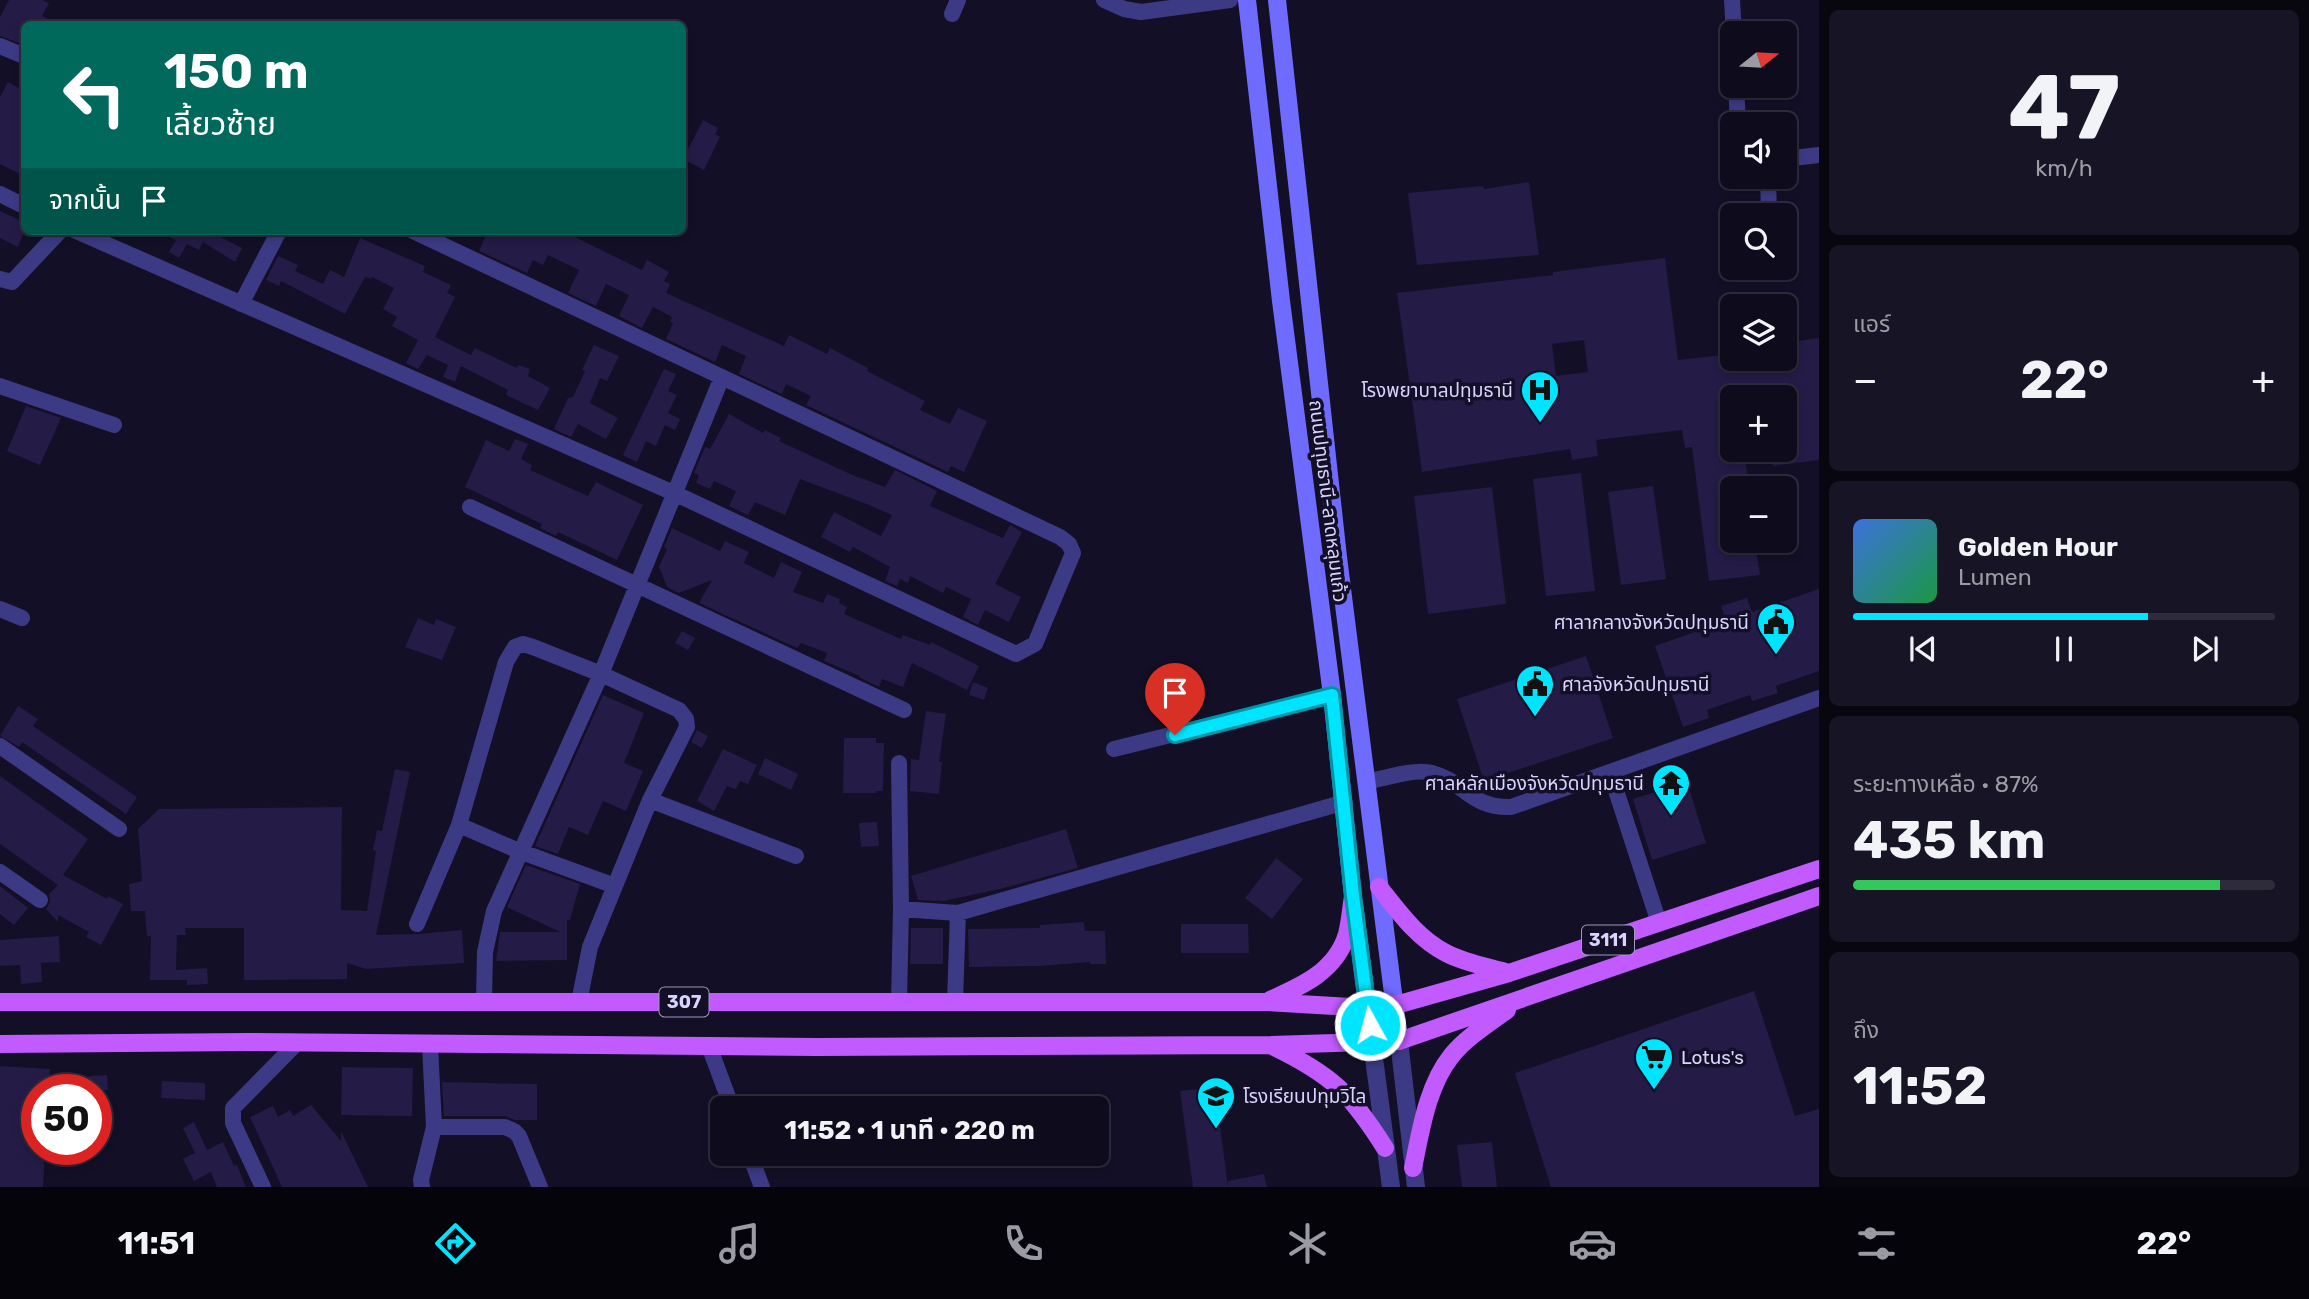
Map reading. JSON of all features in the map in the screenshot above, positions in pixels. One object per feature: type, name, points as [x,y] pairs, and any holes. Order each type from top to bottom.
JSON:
[{"type":"main road","name":"ถนนปทุมธานี-ลาดหลุมแก้ว","points":[[1247,0],[1372,1043]]},
{"type":"main road","name":"ถนนปทุมธานี-ลาดหลุมแก้ว","points":[[1278,0],[1338,557],[1399,1041]]},
{"type":"main road","name":"3111","points":[[1396,1005],[1509,973],[1819,869]]},
{"type":"main road","points":[[1380,887],[1410,925],[1445,953],[1509,973]]},
{"type":"main road","points":[[1267,1002],[1313,980],[1335,958],[1346,935],[1353,896]]},
{"type":"main road","name":"3111","points":[[1399,1041],[1819,896]]},
{"type":"main road","points":[[1413,1168],[1425,1112],[1451,1056],[1468,1038],[1524,998]]},
{"type":"main road","name":"307","points":[[0,1002],[1267,1002],[1368,1007]]},
{"type":"main road","points":[[1368,1007],[1396,1005]]},
{"type":"main road","points":[[0,1044],[297,1043],[816,1048],[1271,1045],[1399,1041]]},
{"type":"main road","points":[[1271,1045],[1329,1077],[1367,1120],[1385,1148]]},
{"type":"street","points":[[1104,0],[1124,9],[1141,12],[1230,0]]},
{"type":"street","points":[[1732,0],[1733,21]]},
{"type":"street","points":[[0,46],[21,56]]},
{"type":"street","points":[[1797,158],[1819,155]]},
{"type":"street","points":[[0,194],[21,204]]},
{"type":"street","points":[[0,279],[12,282],[56,235]]},
{"type":"street","points":[[85,235],[676,494],[1016,654],[1035,644],[1073,553],[1069,544],[1060,537],[421,235]]},
{"type":"street","points":[[241,304],[277,235]]},
{"type":"street","points":[[484,1000],[485,952],[494,911],[601,674],[722,377]]},
{"type":"street","points":[[0,386],[114,425]]},
{"type":"street","points":[[470,507],[904,710]]},
{"type":"street","points":[[0,609],[22,618]]},
{"type":"street","points":[[417,924],[460,825],[506,662],[515,647],[523,644],[601,674],[679,710],[686,719],[687,727],[650,800],[590,947],[579,1002]]},
{"type":"street","points":[[1114,748],[1332,695]]},
{"type":"street","points":[[1367,782],[1429,771],[1444,777],[1479,802],[1511,807],[1819,698]]},
{"type":"street","points":[[0,746],[119,830]]},
{"type":"street","points":[[899,763],[899,1002]]},
{"type":"street","points":[[1610,772],[1659,923]]},
{"type":"street","points":[[650,800],[796,856]]},
{"type":"street","points":[[901,909],[958,913],[1345,802]]},
{"type":"street","points":[[460,825],[519,851],[615,886]]},
{"type":"street","points":[[0,872],[40,900]]},
{"type":"street","points":[[954,1001],[958,913]]},
{"type":"street","points":[[1399,1041],[1416,1187]]},
{"type":"street","points":[[263,1187],[231,1116],[233,1108],[297,1043]]},
{"type":"street","points":[[1372,1043],[1391,1187]]},
{"type":"street","points":[[422,1187],[421,1180],[434,1127],[430,1045]]},
{"type":"street","points":[[709,1046],[728,1096]]},
{"type":"street","points":[[434,1127],[505,1127],[514,1131],[519,1136],[540,1187]]},
{"type":"street","points":[[754,1166],[762,1187]]},
{"type":"building","points":[[9,0],[42,0],[49,3],[42,16],[53,21],[21,21],[21,44],[0,36],[0,17]]},
{"type":"building","points":[[8,82],[21,89],[21,174],[0,164],[0,97]]},
{"type":"building","points":[[703,120],[718,128],[715,134],[720,137],[704,170],[686,161],[686,153]]},
{"type":"building","points":[[1529,182],[1539,255],[1417,265],[1408,193],[1483,186],[1484,189]]},
{"type":"building","points":[[0,211],[21,221],[23,235],[18,247],[0,238]]},
{"type":"building","points":[[164,235],[217,235],[242,248],[235,262],[203,242],[199,250],[187,244],[179,258],[169,252],[176,240]]},
{"type":"building","points":[[486,235],[571,235],[642,270],[647,260],[669,272],[664,281],[670,284],[666,293],[784,346],[789,335],[827,354],[830,348],[925,401],[920,410],[950,424],[958,408],[987,421],[964,472],[951,466],[948,472],[806,405],[811,396],[786,384],[782,394],[739,374],[746,356],[722,345],[715,362],[666,339],[673,323],[670,322],[672,317],[653,307],[642,328],[619,316],[629,295],[606,284],[596,306],[568,293],[579,270],[548,255],[543,265],[533,260],[527,273],[479,251]]},
{"type":"building","points":[[360,238],[425,266],[423,272],[451,285],[447,293],[455,297],[435,337],[471,355],[475,348],[517,368],[518,365],[530,369],[528,376],[550,388],[538,410],[506,395],[508,390],[461,366],[455,382],[443,377],[448,365],[427,355],[418,369],[406,363],[418,340],[392,326],[397,317],[383,309],[394,288],[372,277],[365,277],[345,314],[281,281],[279,286],[266,280],[278,256],[298,265],[295,271],[323,284],[330,270],[344,277]]},
{"type":"building","points":[[1665,258],[1678,360],[1720,355],[1720,371],[1797,371],[1797,341],[1819,338],[1819,460],[1773,466],[1772,462],[1797,462],[1797,385],[1720,385],[1720,462],[1745,462],[1747,476],[1720,476],[1720,553],[1757,553],[1760,575],[1709,581],[1692,447],[1685,448],[1682,430],[1596,440],[1598,456],[1572,460],[1570,449],[1422,472],[1397,293],[1553,275],[1553,272]],"holes":[[[1584,340],[1588,372],[1556,376],[1552,344]]]},
{"type":"building","points":[[594,345],[619,356],[607,381],[600,378],[590,403],[618,418],[606,439],[578,424],[571,437],[554,429],[568,398],[573,397]]},
{"type":"building","points":[[664,369],[676,374],[668,391],[677,395],[668,413],[680,419],[675,430],[665,425],[656,446],[646,441],[637,462],[623,455]]},
{"type":"building","points":[[26,406],[61,418],[40,465],[7,451]]},
{"type":"building","points":[[729,414],[763,433],[765,430],[781,438],[779,441],[885,487],[895,470],[937,491],[930,506],[1003,538],[1010,525],[1022,532],[995,584],[1021,597],[1009,622],[985,610],[978,625],[963,617],[971,599],[946,587],[943,593],[910,576],[908,583],[900,579],[897,586],[885,581],[890,567],[853,547],[850,552],[821,537],[834,512],[881,536],[892,515],[800,479],[785,515],[755,502],[748,515],[729,506],[736,491],[714,481],[710,489],[696,483],[699,475],[694,473],[705,447],[710,449]]},
{"type":"building","points":[[515,439],[528,444],[521,459],[532,465],[530,470],[588,496],[596,482],[643,505],[617,560],[558,532],[556,536],[540,528],[542,524],[465,487],[486,440],[509,451]]},
{"type":"building","points":[[1581,473],[1595,591],[1546,596],[1533,479]]},
{"type":"building","points":[[1653,486],[1666,579],[1621,585],[1608,492]]},
{"type":"building","points":[[1492,487],[1506,604],[1428,614],[1414,496]]},
{"type":"building","points":[[672,528],[720,551],[725,541],[749,552],[744,563],[774,578],[781,562],[802,572],[793,592],[823,603],[827,594],[840,599],[839,603],[847,607],[844,614],[901,639],[903,635],[930,645],[931,642],[979,666],[967,690],[912,663],[903,687],[882,679],[879,687],[824,661],[827,653],[801,643],[797,648],[699,603],[712,580],[679,593],[667,587],[659,567]]},
{"type":"building","name":"ศาลากลางจังหวัดปทุมธานี","points":[[1819,589],[1819,671],[1776,686],[1778,693],[1752,701],[1750,695],[1707,710],[1709,718],[1683,727],[1655,646],[1726,621],[1721,606],[1747,598],[1752,612]]},
{"type":"building","points":[[418,618],[434,625],[436,619],[456,627],[442,660],[405,647]]},
{"type":"building","points":[[682,631],[695,638],[688,650],[675,643]]},
{"type":"building","name":"ศาลจังหวัดปทุมธานี","points":[[1586,656],[1613,738],[1484,781],[1457,699]]},
{"type":"building","points":[[973,682],[988,688],[984,700],[969,695]]},
{"type":"building","points":[[603,695],[644,713],[624,763],[643,771],[626,811],[603,801],[588,835],[569,827],[558,854],[535,846]]},
{"type":"building","points":[[18,706],[38,719],[33,726],[137,797],[126,814],[22,742],[19,747],[0,736]]},
{"type":"building","points":[[926,711],[946,714],[939,762],[942,762],[939,794],[910,791],[911,759],[919,760]]},
{"type":"building","points":[[697,730],[708,736],[702,748],[691,742]]},
{"type":"building","points":[[844,738],[876,738],[876,743],[884,743],[883,791],[843,793]]},
{"type":"building","points":[[723,749],[757,765],[748,784],[740,781],[736,789],[727,786],[714,811],[697,801]]},
{"type":"building","points":[[765,758],[798,774],[791,790],[758,774]]},
{"type":"building","points":[[395,769],[410,772],[376,935],[462,930],[464,963],[366,969],[347,963],[347,979],[244,980],[244,928],[185,928],[186,935],[177,935],[176,970],[207,968],[208,984],[187,985],[187,980],[150,980],[151,936],[147,936],[145,911],[131,911],[129,884],[142,881],[138,829],[159,809],[342,807],[341,910],[367,911],[376,851],[373,850],[377,830],[382,831]]},
{"type":"building","points":[[0,776],[88,839],[63,875],[107,899],[108,896],[123,904],[101,945],[86,937],[89,932],[58,915],[58,922],[46,909],[50,902],[49,894],[58,885],[0,844]]},
{"type":"building","points":[[1687,782],[1706,843],[1652,860],[1633,799]]},
{"type":"building","points":[[877,822],[879,846],[861,847],[859,823]]},
{"type":"building","points":[[1066,829],[1078,868],[943,901],[918,900],[911,876]]},
{"type":"building","points":[[1276,858],[1303,879],[1272,919],[1245,898]]},
{"type":"building","points":[[526,865],[580,884],[570,920],[567,920],[567,960],[496,961],[500,932],[560,932],[507,907]]},
{"type":"building","points":[[0,886],[28,908],[14,925],[0,914]]},
{"type":"building","points":[[1084,922],[1085,931],[1105,931],[1106,964],[1090,962],[969,967],[968,929],[1040,928],[1040,925]]},
{"type":"building","points":[[1181,924],[1248,924],[1249,953],[1181,953]]},
{"type":"building","points":[[911,928],[943,928],[943,964],[910,964]]},
{"type":"building","points":[[59,936],[60,962],[41,963],[42,982],[21,984],[20,965],[0,966],[0,940]]},
{"type":"building","name":"Lotus's","points":[[1754,991],[1795,1116],[1819,1109],[1819,1187],[1551,1187],[1515,1073]]},
{"type":"building","points":[[0,1066],[50,1069],[50,1074],[21,1074],[21,1165],[44,1165],[43,1187],[0,1187]]},
{"type":"building","points":[[342,1067],[413,1068],[412,1116],[341,1115]]},
{"type":"building","points":[[162,1081],[205,1083],[205,1100],[161,1098]]},
{"type":"building","points":[[442,1082],[537,1084],[537,1120],[515,1120],[505,1116],[444,1116]]},
{"type":"building","points":[[1215,1087],[1228,1187],[1193,1187],[1180,1091]]},
{"type":"building","points":[[311,1105],[341,1141],[341,1131],[368,1187],[282,1187],[250,1117],[273,1106],[278,1117],[290,1110],[293,1116]]},
{"type":"building","points":[[194,1122],[207,1150],[223,1142],[246,1187],[217,1187],[211,1172],[194,1181],[183,1159],[195,1153],[183,1128]]},
{"type":"building","points":[[1492,1142],[1497,1187],[1462,1187],[1457,1145]]},
{"type":"building","points":[[1264,1174],[1267,1187],[1228,1187],[1228,1181]]},
{"type":"place","name":"โรงพยาบาลปทุมธานี","points":[[1540,424]]},
{"type":"place","name":"ศาลากลางจังหวัดปทุมธานี","points":[[1776,656]]},
{"type":"place","name":"ศาลจังหวัดปทุมธานี","points":[[1535,718]]},
{"type":"place","name":"ศาลหลักเมืองจังหวัดปทุมธานี","points":[[1671,817]]},
{"type":"place","name":"Lotus's","points":[[1654,1091]]},
{"type":"place","name":"โรงเรียนปทุมวิไล","points":[[1216,1130]]},
{"type":"route","points":[[1175,735],[1332,695],[1353,896],[1370,1025]]}]
